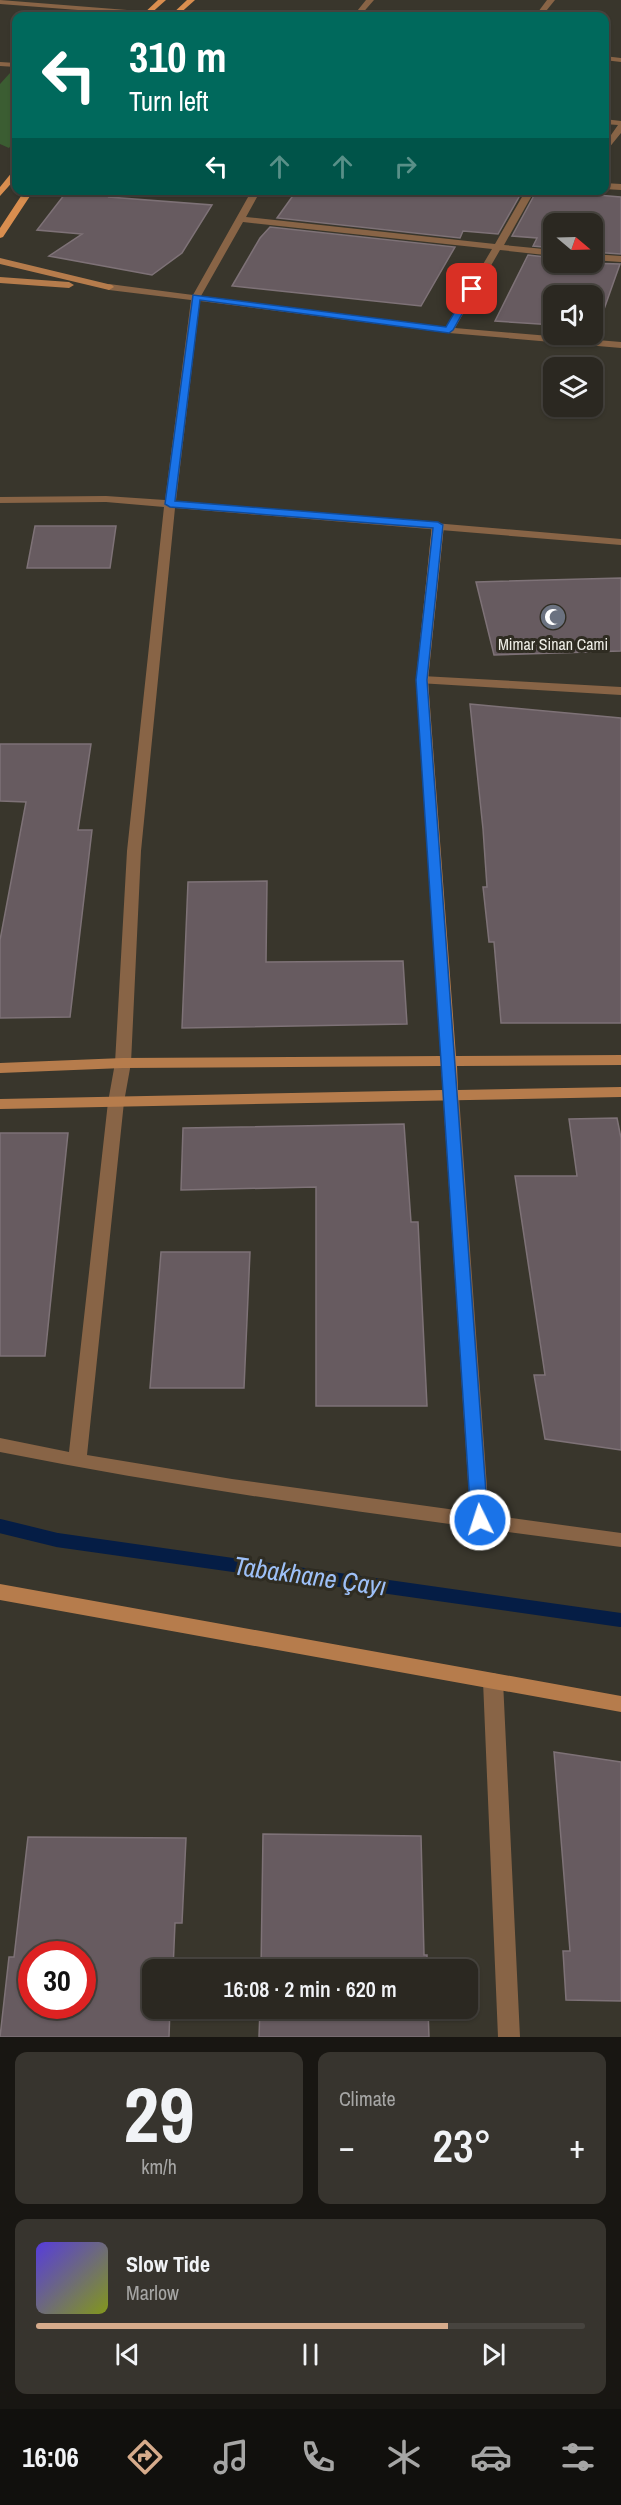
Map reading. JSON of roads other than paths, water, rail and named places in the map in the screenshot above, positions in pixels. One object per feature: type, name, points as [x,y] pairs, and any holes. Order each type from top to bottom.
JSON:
[{"type":"main road","points":[[148,12],[162,0]]},
{"type":"main road","points":[[178,12],[191,0]]},
{"type":"main road","points":[[0,194],[12,178]]},
{"type":"main road","points":[[0,235],[27,195]]},
{"type":"street","points":[[360,12],[370,0]]},
{"type":"street","points":[[541,12],[551,0]]},
{"type":"street","points":[[0,2],[112,12]]},
{"type":"street","points":[[609,144],[621,125]]},
{"type":"street","points":[[77,1461],[116,1102],[123,1063],[134,851],[170,504],[196,297],[254,195]]},
{"type":"street","points":[[449,330],[495,247],[528,195]]},
{"type":"street","points":[[241,219],[543,252]]},
{"type":"street","points":[[603,258],[621,260]]},
{"type":"street","points":[[0,261],[109,287]]},
{"type":"street","points":[[0,280],[109,287],[449,330],[621,345]]},
{"type":"street","points":[[0,500],[105,499],[621,542]]},
{"type":"street","points":[[438,525],[422,680],[450,1059],[480,1520]]},
{"type":"street","points":[[422,680],[621,692]]},
{"type":"street","points":[[0,1068],[123,1063],[450,1059],[621,1060]]},
{"type":"street","points":[[0,1104],[621,1092]]},
{"type":"street","points":[[0,1445],[77,1461],[259,1490],[621,1540]]},
{"type":"street","points":[[0,1592],[621,1704]]},
{"type":"street","points":[[493,1681],[509,2037]]},
{"type":"waterway","name":"Tabakhane Çayı","points":[[0,1526],[57,1540],[621,1620]]},
{"type":"place","name":"Mimar Sinan Cami","points":[[553,617]]}]
